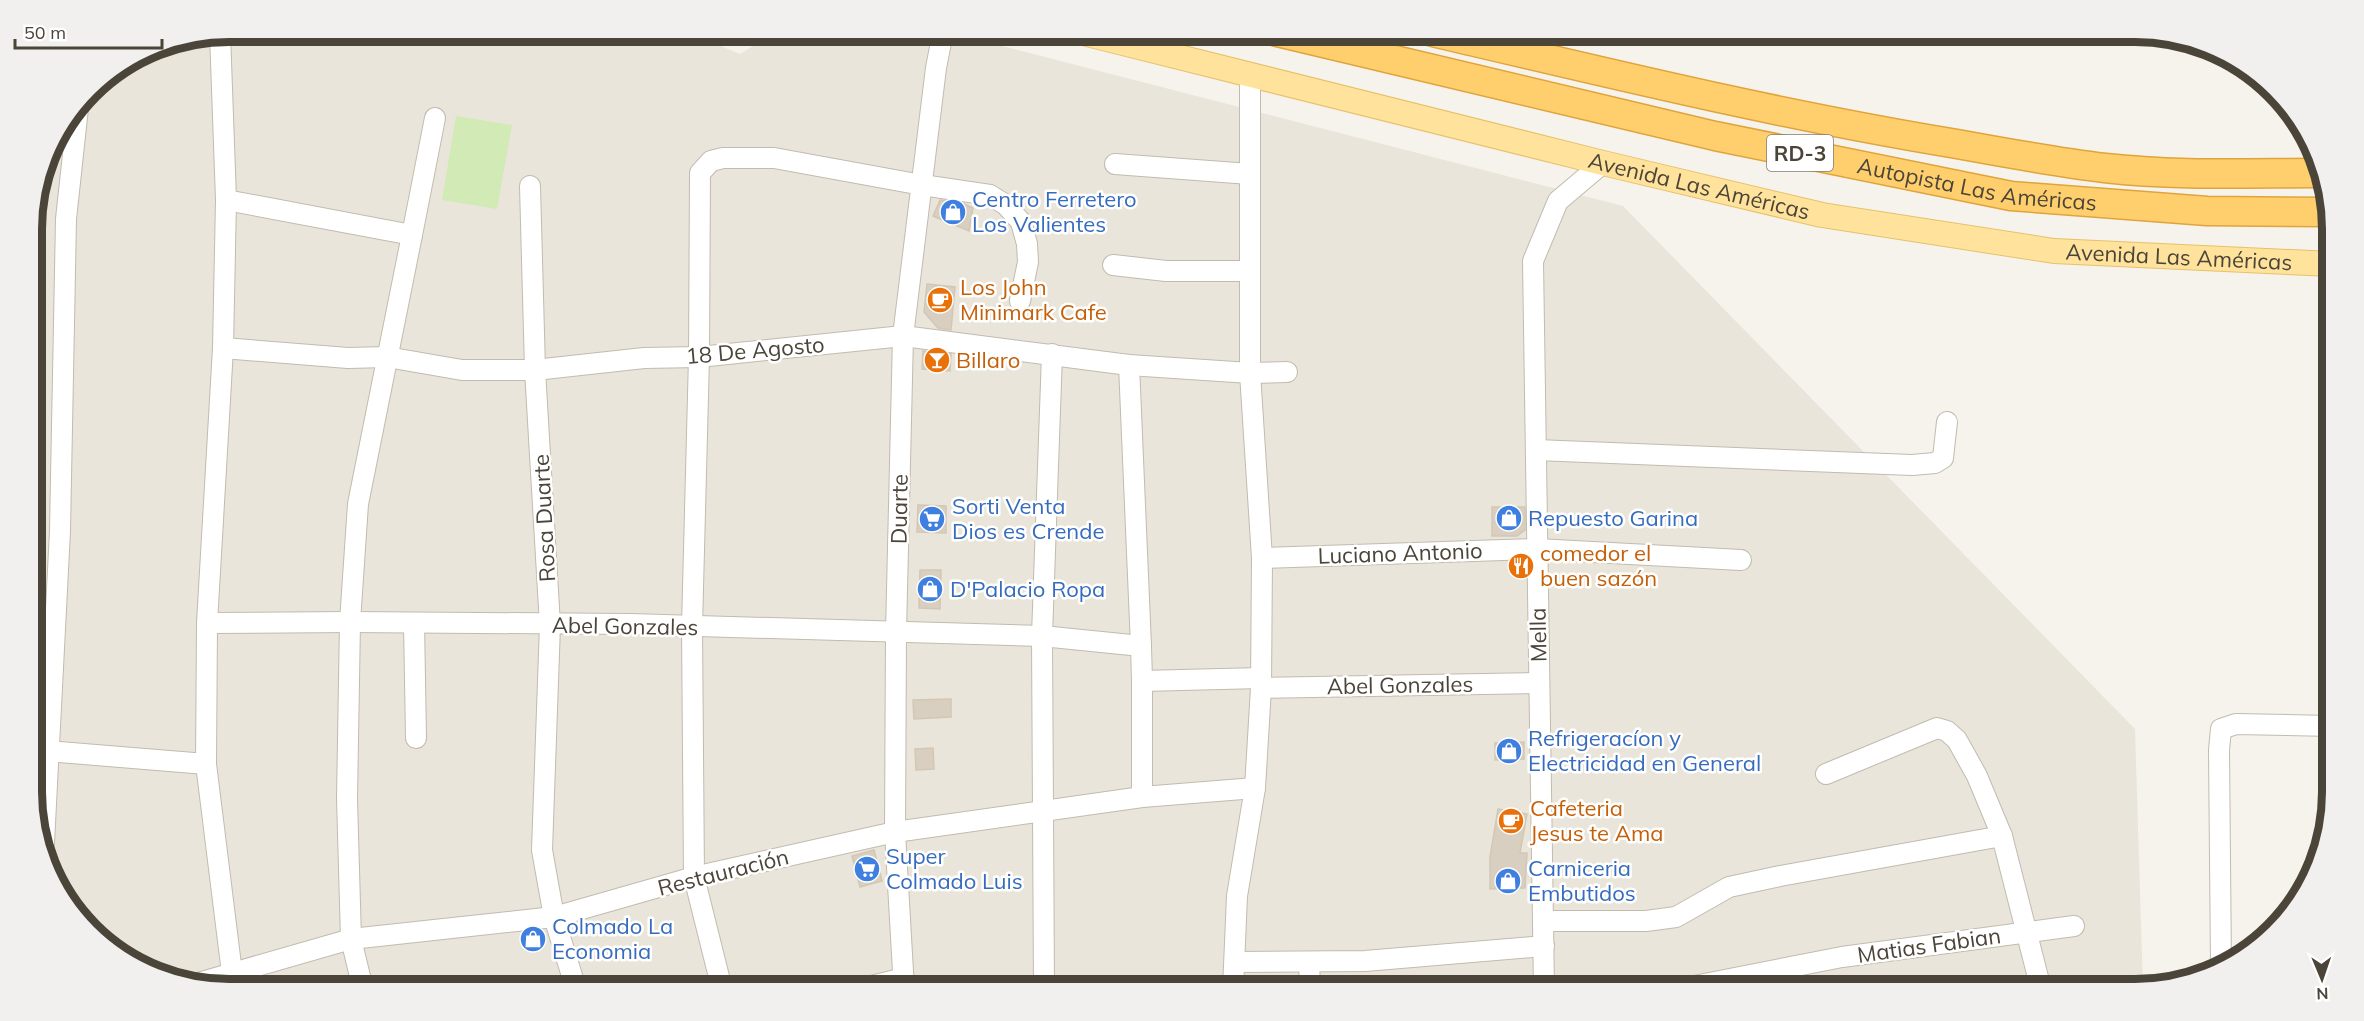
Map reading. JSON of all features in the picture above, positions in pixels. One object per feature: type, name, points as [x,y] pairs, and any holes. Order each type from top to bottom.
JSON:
[{"type":"highway","name":"Autopista Las Américas","points":[[1319,42],[1714,136],[2011,196],[2207,211],[2321,212]]},
{"type":"highway","name":"Autopista Las Américas","points":[[1476,42],[1718,99],[1859,128],[2106,168],[2210,173],[2313,173]]},
{"type":"main road","name":"Avenida Las Américas","points":[[1119,42],[1603,163],[1822,214],[2054,251],[2322,264]]},
{"type":"street","name":"Duarte","points":[[904,979],[895,832],[896,633],[903,336],[941,42]]},
{"type":"street","points":[[220,43],[226,200],[223,348],[207,623],[206,764],[232,973]]},
{"type":"street","points":[[1234,979],[1237,896],[1255,788],[1261,683],[1262,558],[1251,374],[1250,74]]},
{"type":"street","points":[[361,979],[351,939],[347,799],[350,622],[358,504],[435,118]]},
{"type":"street","points":[[45,820],[60,531],[66,219],[77,122]]},
{"type":"street","points":[[720,979],[694,877],[692,627],[699,357],[700,173],[711,161],[723,158],[774,158],[990,195],[1006,205],[1021,222],[1027,244],[1028,262],[1020,301]]},
{"type":"street","name":"Mella","points":[[1544,979],[1533,261],[1558,201],[1603,163]]},
{"type":"street","points":[[1115,164],[1250,174]]},
{"type":"street","name":"Rosa Duarte","points":[[530,186],[535,370],[550,625],[542,850],[554,917],[573,979]]},
{"type":"street","points":[[226,200],[412,235]]},
{"type":"street","points":[[1113,265],[1166,271],[1250,271]]},
{"type":"street","name":"18 De Agosto","points":[[223,348],[348,358],[387,357],[462,370],[535,370],[644,358],[699,357],[903,336],[1129,365],[1251,374],[1287,372]]},
{"type":"street","points":[[1044,979],[1042,636],[1052,354]]},
{"type":"street","points":[[1129,365],[1142,681],[1142,797]]},
{"type":"street","points":[[1536,450],[1912,465],[1935,463],[1943,458],[1947,422]]},
{"type":"street","name":"Luciano Antonio","points":[[1262,558],[1537,549],[1741,560]]},
{"type":"street","name":"Abel Gonzales","points":[[207,623],[631,624],[1042,636],[1140,646]]},
{"type":"street","points":[[414,623],[416,738]]},
{"type":"street","name":"Abel Gonzales","points":[[1142,681],[1539,683]]},
{"type":"street","points":[[2222,957],[2219,750],[2221,729],[2236,724],[2322,726]]},
{"type":"street","points":[[1826,774],[1936,728],[1947,731],[1957,740],[1977,776],[2002,836],[2039,979]]},
{"type":"street","points":[[47,751],[206,764]]},
{"type":"street","name":"Restauración","points":[[214,978],[351,939],[554,917],[694,877],[895,832],[1142,797],[1255,788]]},
{"type":"street","points":[[1544,921],[1646,921],[1676,917],[1729,887],[2002,836]]},
{"type":"street","name":"Matias Fabian","points":[[1730,979],[1842,957],[2074,926]]},
{"type":"street","points":[[1235,962],[1365,961],[1544,946]]},
{"type":"street","points":[[1309,962],[1310,979]]},
{"type":"shaded area","points":[[229,42],[711,42],[740,54],[759,42],[987,42],[1623,206],[2135,729],[2143,979],[217,979],[169,969],[136,954],[115,940],[81,906],[56,863],[48,840],[44,816],[42,792],[42,217],[48,181],[61,147],[74,125],[97,97],[115,81],[158,56],[205,44]]},
{"type":"green space","points":[[456,116],[512,125],[497,209],[442,200]]},
{"type":"building","name":"Centro Ferretero Los Valientes","points":[[940,200],[962,203],[973,208],[969,231],[933,216]]},
{"type":"building","name":"Los John Minimark Cafe","points":[[927,284],[955,287],[951,330],[938,328],[924,312]]},
{"type":"building","name":"Billaro","points":[[923,351],[951,354],[950,371],[922,369]]},
{"type":"building","name":"Sorti Venta Dios es Crende","points":[[918,505],[946,506],[946,533],[917,532]]},
{"type":"building","name":"Repuesto Garina","points":[[1492,507],[1525,507],[1525,530],[1517,536],[1492,536]]},
{"type":"building","name":"D'Palacio Ropa","points":[[920,570],[941,570],[940,609],[919,608]]},
{"type":"building","points":[[951,699],[951,717],[914,719],[913,700]]},
{"type":"building","name":"Refrigeracíon y Electricidad en General","points":[[1524,742],[1524,759],[1495,760],[1495,743]]},
{"type":"building","points":[[933,748],[934,769],[916,770],[915,749]]},
{"type":"building","points":[[1498,809],[1527,814],[1520,853],[1527,853],[1525,888],[1490,889],[1490,857]]},
{"type":"building","name":"Super Colmado Luis","points":[[874,850],[882,881],[860,887],[852,856]]},
{"type":"place","name":"Centro Ferretero Los Valientes","points":[[953,212]]},
{"type":"place","name":"Los John Minimark Cafe","points":[[940,300]]},
{"type":"place","name":"Billaro","points":[[937,360]]},
{"type":"place","name":"Repuesto Garina","points":[[1509,518]]},
{"type":"place","name":"Sorti Venta Dios es Crende","points":[[932,519]]},
{"type":"place","name":"comedor el buen sazón","points":[[1521,566]]},
{"type":"place","name":"D'Palacio Ropa","points":[[930,589]]},
{"type":"place","name":"Refrigeracíon y Electricidad en General","points":[[1509,751]]},
{"type":"place","name":"Cafeteria Jesus te Ama","points":[[1511,821]]},
{"type":"place","name":"Super Colmado Luis","points":[[867,869]]},
{"type":"place","name":"Carniceria Embutidos","points":[[1508,881]]},
{"type":"place","name":"Colmado La Economia","points":[[533,939]]}]
